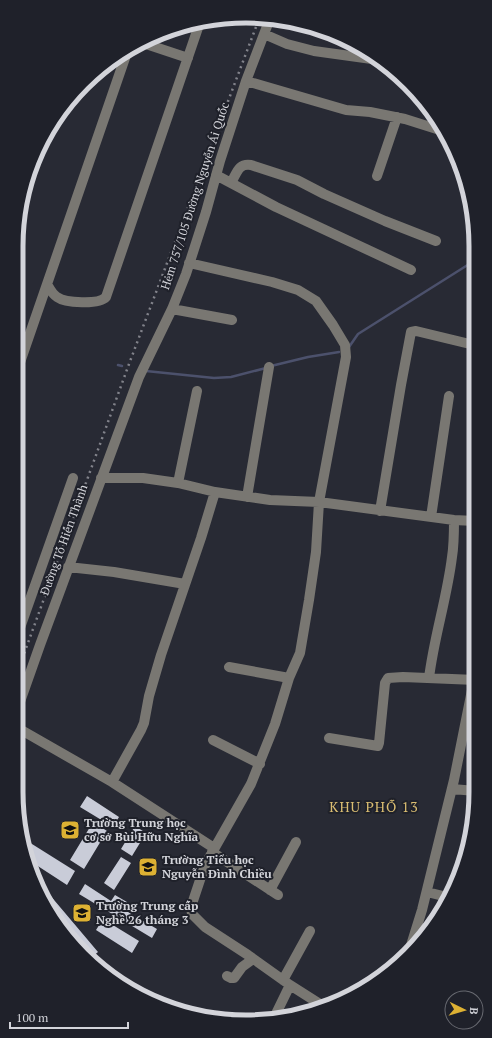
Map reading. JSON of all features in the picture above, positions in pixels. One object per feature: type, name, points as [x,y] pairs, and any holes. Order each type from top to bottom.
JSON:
[{"type":"street","name":"Hẻm 757/105 Đường Nguyễn Ái Quốc","points":[[139,377],[172,309],[189,263],[246,81],[268,24]]},
{"type":"street","points":[[47,284],[52,294],[58,298],[90,302],[104,300],[106,297],[198,28]]},
{"type":"street","points":[[264,34],[288,44],[314,51],[366,58]]},
{"type":"street","points":[[149,45],[188,58]]},
{"type":"street","points":[[23,354],[124,59]]},
{"type":"street","points":[[246,81],[346,110],[370,112],[397,117],[435,129]]},
{"type":"street","points":[[376,176],[397,117]]},
{"type":"street","points":[[231,183],[241,165],[251,165],[297,180],[324,194],[378,218],[436,241]]},
{"type":"street","points":[[216,175],[276,207],[411,270]]},
{"type":"street","points":[[189,263],[272,282],[298,290],[316,301],[333,324],[344,345],[346,357],[319,502],[316,552],[300,653],[289,678],[275,724],[260,764],[251,784],[202,872],[191,907],[192,914],[205,927],[286,983],[318,1003]]},
{"type":"street","points":[[172,309],[232,320]]},
{"type":"street","points":[[380,510],[411,332],[416,331],[469,343]]},
{"type":"street","points":[[23,337],[28,339]]},
{"type":"street","points":[[247,496],[269,367]]},
{"type":"street","name":"Đường Tố Hiến Thành","points":[[23,693],[68,567],[139,377]]},
{"type":"street","points":[[178,483],[197,391]]},
{"type":"street","points":[[431,517],[449,396]]},
{"type":"street","points":[[23,619],[73,478]]},
{"type":"street","points":[[101,478],[143,478],[178,483],[214,492],[270,500],[319,502],[469,521]]},
{"type":"street","points":[[112,782],[142,726],[161,655],[214,492]]},
{"type":"street","points":[[429,678],[432,652],[446,595],[453,556],[454,520]]},
{"type":"street","points":[[68,567],[114,572],[185,584]]},
{"type":"street","points":[[229,667],[289,678]]},
{"type":"street","points":[[329,738],[378,746],[380,743],[385,683],[388,678],[469,677]]},
{"type":"street","points":[[412,941],[427,892],[469,723]]},
{"type":"street","points":[[23,731],[112,782],[274,892],[296,842]]},
{"type":"street","points":[[214,740],[260,764]]},
{"type":"street","points":[[452,789],[469,790]]},
{"type":"street","points":[[427,892],[443,896]]},
{"type":"street","points":[[275,1013],[286,983],[310,931]]},
{"type":"street","points":[[227,976],[234,978],[242,967],[253,959]]},
{"type":"building","points":[[87,796],[119,817],[113,827],[80,807]]},
{"type":"building","points":[[93,822],[107,831],[84,869],[70,860]]},
{"type":"building","points":[[135,826],[146,833],[132,856],[121,849]]},
{"type":"building","points":[[29,842],[75,871],[67,885],[35,864]]},
{"type":"building","points":[[121,857],[131,863],[114,890],[104,883]]},
{"type":"building","points":[[85,884],[111,901],[115,895],[132,905],[128,912],[157,929],[152,938],[79,894]]},
{"type":"building","points":[[49,894],[98,952],[94,955],[69,928],[48,895]]},
{"type":"building","points":[[103,919],[139,941],[132,953],[96,930]]},
{"type":"waterway","points":[[349,347],[358,334],[469,264]]},
{"type":"waterway","points":[[271,366],[308,357],[339,352]]},
{"type":"waterway","points":[[118,365],[122,366]]},
{"type":"waterway","points":[[146,371],[214,378],[231,377],[266,368]]},
{"type":"railway","points":[[23,657],[129,364],[257,23]]},
{"type":"place","name":"Trường Trung học cơ sở Bùi Hữu Nghĩa","points":[[70,830]]},
{"type":"place","name":"Trường Tiểu học Nguyễn Đình Chiều","points":[[148,867]]},
{"type":"place","name":"Trường Trung cấp Nghề 26 tháng 3","points":[[82,913]]},
{"type":"district","name":"KHU PHỐ 13","points":[[374,807]]}]
